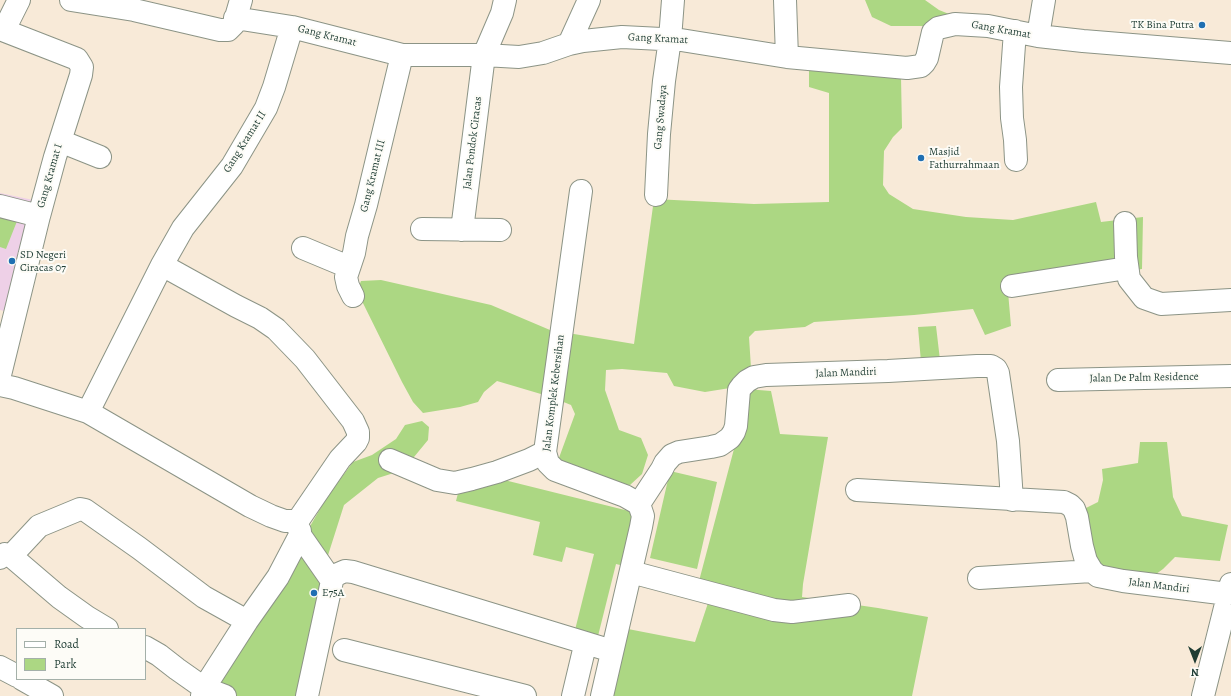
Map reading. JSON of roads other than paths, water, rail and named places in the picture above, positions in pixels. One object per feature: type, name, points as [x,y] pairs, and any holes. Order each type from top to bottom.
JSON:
[{"type":"street","points":[[0,28],[8,22],[19,0]]},
{"type":"street","name":"Gang Kramat","points":[[71,0],[134,10],[220,30],[228,30],[234,24],[238,9],[292,27],[402,55],[484,55],[519,57],[543,53],[583,41],[622,37],[695,41],[787,57],[907,68],[921,66],[924,63],[927,58],[933,32],[938,28],[955,24],[988,26],[1038,36],[1111,44],[1231,53]]},
{"type":"street","name":"Jalan Pondok Ciracas","points":[[462,230],[484,55],[502,13],[505,0]]},
{"type":"street","points":[[569,44],[589,0]]},
{"type":"street","name":"Gang Swadaya","points":[[656,195],[659,134],[673,0]]},
{"type":"street","points":[[785,0],[787,57]]},
{"type":"street","points":[[1038,36],[1044,0]]},
{"type":"street","name":"Gang Kramat II","points":[[88,412],[162,265],[183,228],[232,166],[266,108],[292,27]]},
{"type":"street","name":"Gang Kramat I","points":[[0,28],[77,60],[82,67],[81,76],[7,317],[0,375]]},
{"type":"street","points":[[1015,31],[1011,86],[1016,160]]},
{"type":"street","name":"Gang Kramat III","points":[[353,296],[348,286],[346,277],[354,253],[357,236],[368,198],[402,55]]},
{"type":"street","points":[[60,141],[100,157]]},
{"type":"street","name":"Jalan Komplek Kebersihan","points":[[581,191],[545,452],[548,463],[555,470],[609,490],[639,504]]},
{"type":"street","points":[[0,206],[39,216]]},
{"type":"street","points":[[1125,223],[1127,268],[1129,279],[1144,298],[1161,304],[1231,300]]},
{"type":"street","points":[[422,229],[500,230]]},
{"type":"street","points":[[303,248],[339,263],[350,265]]},
{"type":"street","points":[[162,265],[260,318],[276,329],[305,358],[353,421],[358,432],[356,442],[340,459],[299,519],[278,577],[247,621],[203,692]]},
{"type":"street","points":[[1012,286],[1127,268]]},
{"type":"street","name":"Jalan Mandiri","points":[[639,504],[665,463],[672,455],[679,452],[720,445],[730,438],[736,426],[739,390],[746,381],[754,377],[766,375],[888,371],[977,366],[991,366],[996,368],[998,372],[1008,441],[1012,500]]},
{"type":"street","name":"Jalan De Palm Residence","points":[[1058,380],[1231,376]]},
{"type":"street","points":[[0,385],[14,388],[88,412],[250,506],[285,521],[297,528],[332,581]]},
{"type":"street","points":[[390,460],[437,480],[455,483],[472,480],[497,472],[529,460],[545,452]]},
{"type":"street","points":[[857,490],[1064,502],[1074,509],[1086,561],[1092,571]]},
{"type":"street","points":[[602,696],[643,516],[639,504]]},
{"type":"street","points":[[105,628],[87,618],[6,557],[39,526],[80,508],[139,548],[204,597],[247,621]]},
{"type":"street","points":[[308,696],[333,577],[345,571],[353,572],[612,651]]},
{"type":"street","name":"Jalan Mandiri","points":[[978,578],[1092,571],[1098,576],[1123,581],[1229,589]]},
{"type":"street","points":[[631,572],[774,610],[792,612],[849,605]]},
{"type":"street","points":[[1203,696],[1229,589]]},
{"type":"street","points":[[146,648],[160,655],[203,692],[225,696]]},
{"type":"street","points":[[344,650],[525,696]]},
{"type":"street","points":[[573,696],[583,654]]},
{"type":"street","points":[[0,667],[16,675]]},
{"type":"street","points":[[24,680],[52,696]]},
{"type":"place","name":"TK Bina Putra","points":[[1202,25]]},
{"type":"place","name":"Masjid Fathurrahmaan","points":[[921,158]]},
{"type":"place","name":"SD Negeri Ciracas 07","points":[[12,261]]},
{"type":"place","name":"E75A","points":[[314,593]]}]
